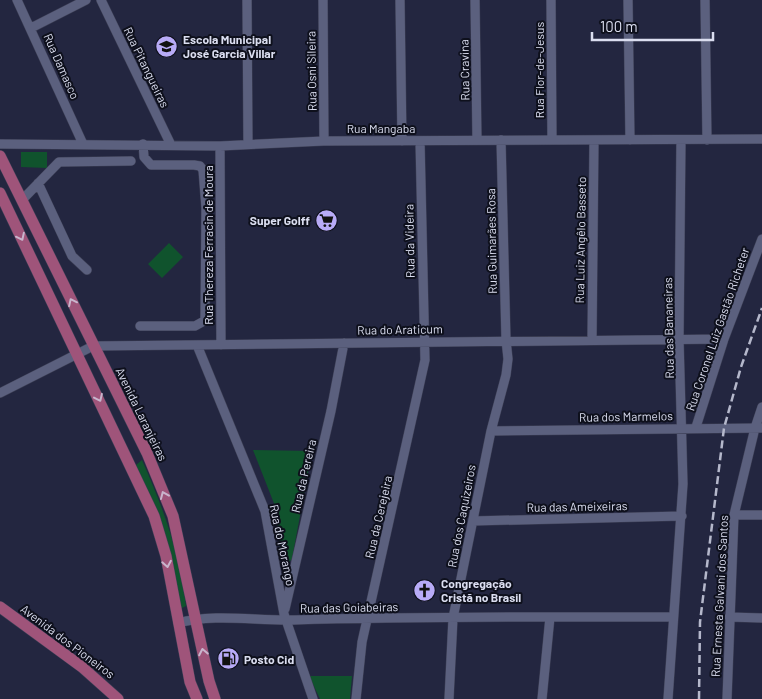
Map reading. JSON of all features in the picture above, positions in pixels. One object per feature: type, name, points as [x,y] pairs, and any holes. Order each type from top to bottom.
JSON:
[{"type":"main road","name":"Avenida Laranjeiras","points":[[0,156],[147,453],[173,516],[197,618],[208,681],[215,699]]},
{"type":"main road","points":[[0,193],[154,516],[166,556],[190,682],[197,699]]},
{"type":"main road","name":"Avenida dos Pioneiros","points":[[0,607],[82,668],[118,699]]},
{"type":"street","name":"Rua Damasco","points":[[17,0],[83,144]]},
{"type":"street","points":[[30,28],[86,0]]},
{"type":"street","name":"Rua Pitangueiras","points":[[102,0],[171,145]]},
{"type":"street","points":[[247,0],[248,144]]},
{"type":"street","name":"Rua Osni Sileira","points":[[323,0],[324,141]]},
{"type":"street","points":[[400,0],[402,141]]},
{"type":"street","name":"Rua Cravina","points":[[476,0],[477,140]]},
{"type":"street","name":"Rua Flor-de-Jesus","points":[[551,0],[552,140]]},
{"type":"street","points":[[628,0],[630,140]]},
{"type":"street","points":[[705,0],[707,140]]},
{"type":"street","name":"Rua Mangaba","points":[[0,144],[220,146],[324,141],[762,139]]},
{"type":"street","name":"Rua Guimarães Rosa","points":[[501,140],[506,340]]},
{"type":"street","name":"Rua Luiz Angêlo Basseto","points":[[592,340],[594,140]]},
{"type":"street","name":"Rua das Bananeiras","points":[[681,140],[679,339],[682,516]]},
{"type":"street","name":"Rua da Videira","points":[[420,141],[424,341]]},
{"type":"street","points":[[140,326],[195,326],[204,321],[205,318],[206,208],[203,170],[200,166],[194,165],[150,165],[144,157],[143,144]]},
{"type":"street","name":"Rua Thereza Ferracin de Moura","points":[[220,146],[221,344]]},
{"type":"street","points":[[22,200],[59,162],[131,162]]},
{"type":"street","points":[[38,183],[72,256],[87,270]]},
{"type":"street","name":"Rua Coronel Luiz Gastão Richeter","points":[[696,427],[724,339],[762,239]]},
{"type":"street","name":"Rua do Araticum","points":[[0,393],[94,346],[724,339]]},
{"type":"street","name":"Rua dos Caquizeiros","points":[[449,699],[453,618],[491,431],[506,375],[508,359],[506,340]]},
{"type":"street","name":"Rua da Cerejeira","points":[[356,699],[362,642],[422,378],[425,360],[424,341]]},
{"type":"street","name":"Rua da Pereira","points":[[285,617],[331,411],[344,343]]},
{"type":"street","name":"Rua do Morango","points":[[197,345],[265,510],[285,617],[313,699]]},
{"type":"street","name":"Rua Ernesta Galvani dos Santos","points":[[727,699],[731,639],[729,617],[734,515],[762,407]]},
{"type":"street","name":"Rua dos Marmelos","points":[[491,431],[696,427],[758,428]]},
{"type":"street","points":[[734,515],[762,515]]},
{"type":"street","points":[[668,699],[672,617],[682,516]]},
{"type":"street","name":"Rua das Ameixeiras","points":[[473,521],[682,516]]},
{"type":"street","points":[[542,699],[550,617]]},
{"type":"street","name":"Rua das Goiabeiras","points":[[178,623],[197,618],[672,617]]},
{"type":"street","points":[[729,617],[762,618]]},
{"type":"green space","points":[[21,152],[47,152],[47,168],[21,167]]},
{"type":"green space","points":[[169,243],[183,257],[162,278],[148,264]]},
{"type":"green space","points":[[253,450],[312,451],[292,559],[289,562],[282,560],[281,557],[275,506]]},
{"type":"green space","points":[[142,460],[164,513],[180,568],[186,606],[180,609],[136,465]]},
{"type":"green space","points":[[309,676],[352,676],[350,699],[320,699]]},
{"type":"railway","points":[[699,699],[700,622],[724,428],[741,367],[762,308]]},
{"type":"place","name":"Escola Municipal José Garcia Villar","points":[[167,46]]},
{"type":"place","name":"Super Golff","points":[[326,220]]},
{"type":"place","name":"Congregação Cristã no Brasil","points":[[425,590]]},
{"type":"place","name":"Posto Cid","points":[[228,659]]}]
